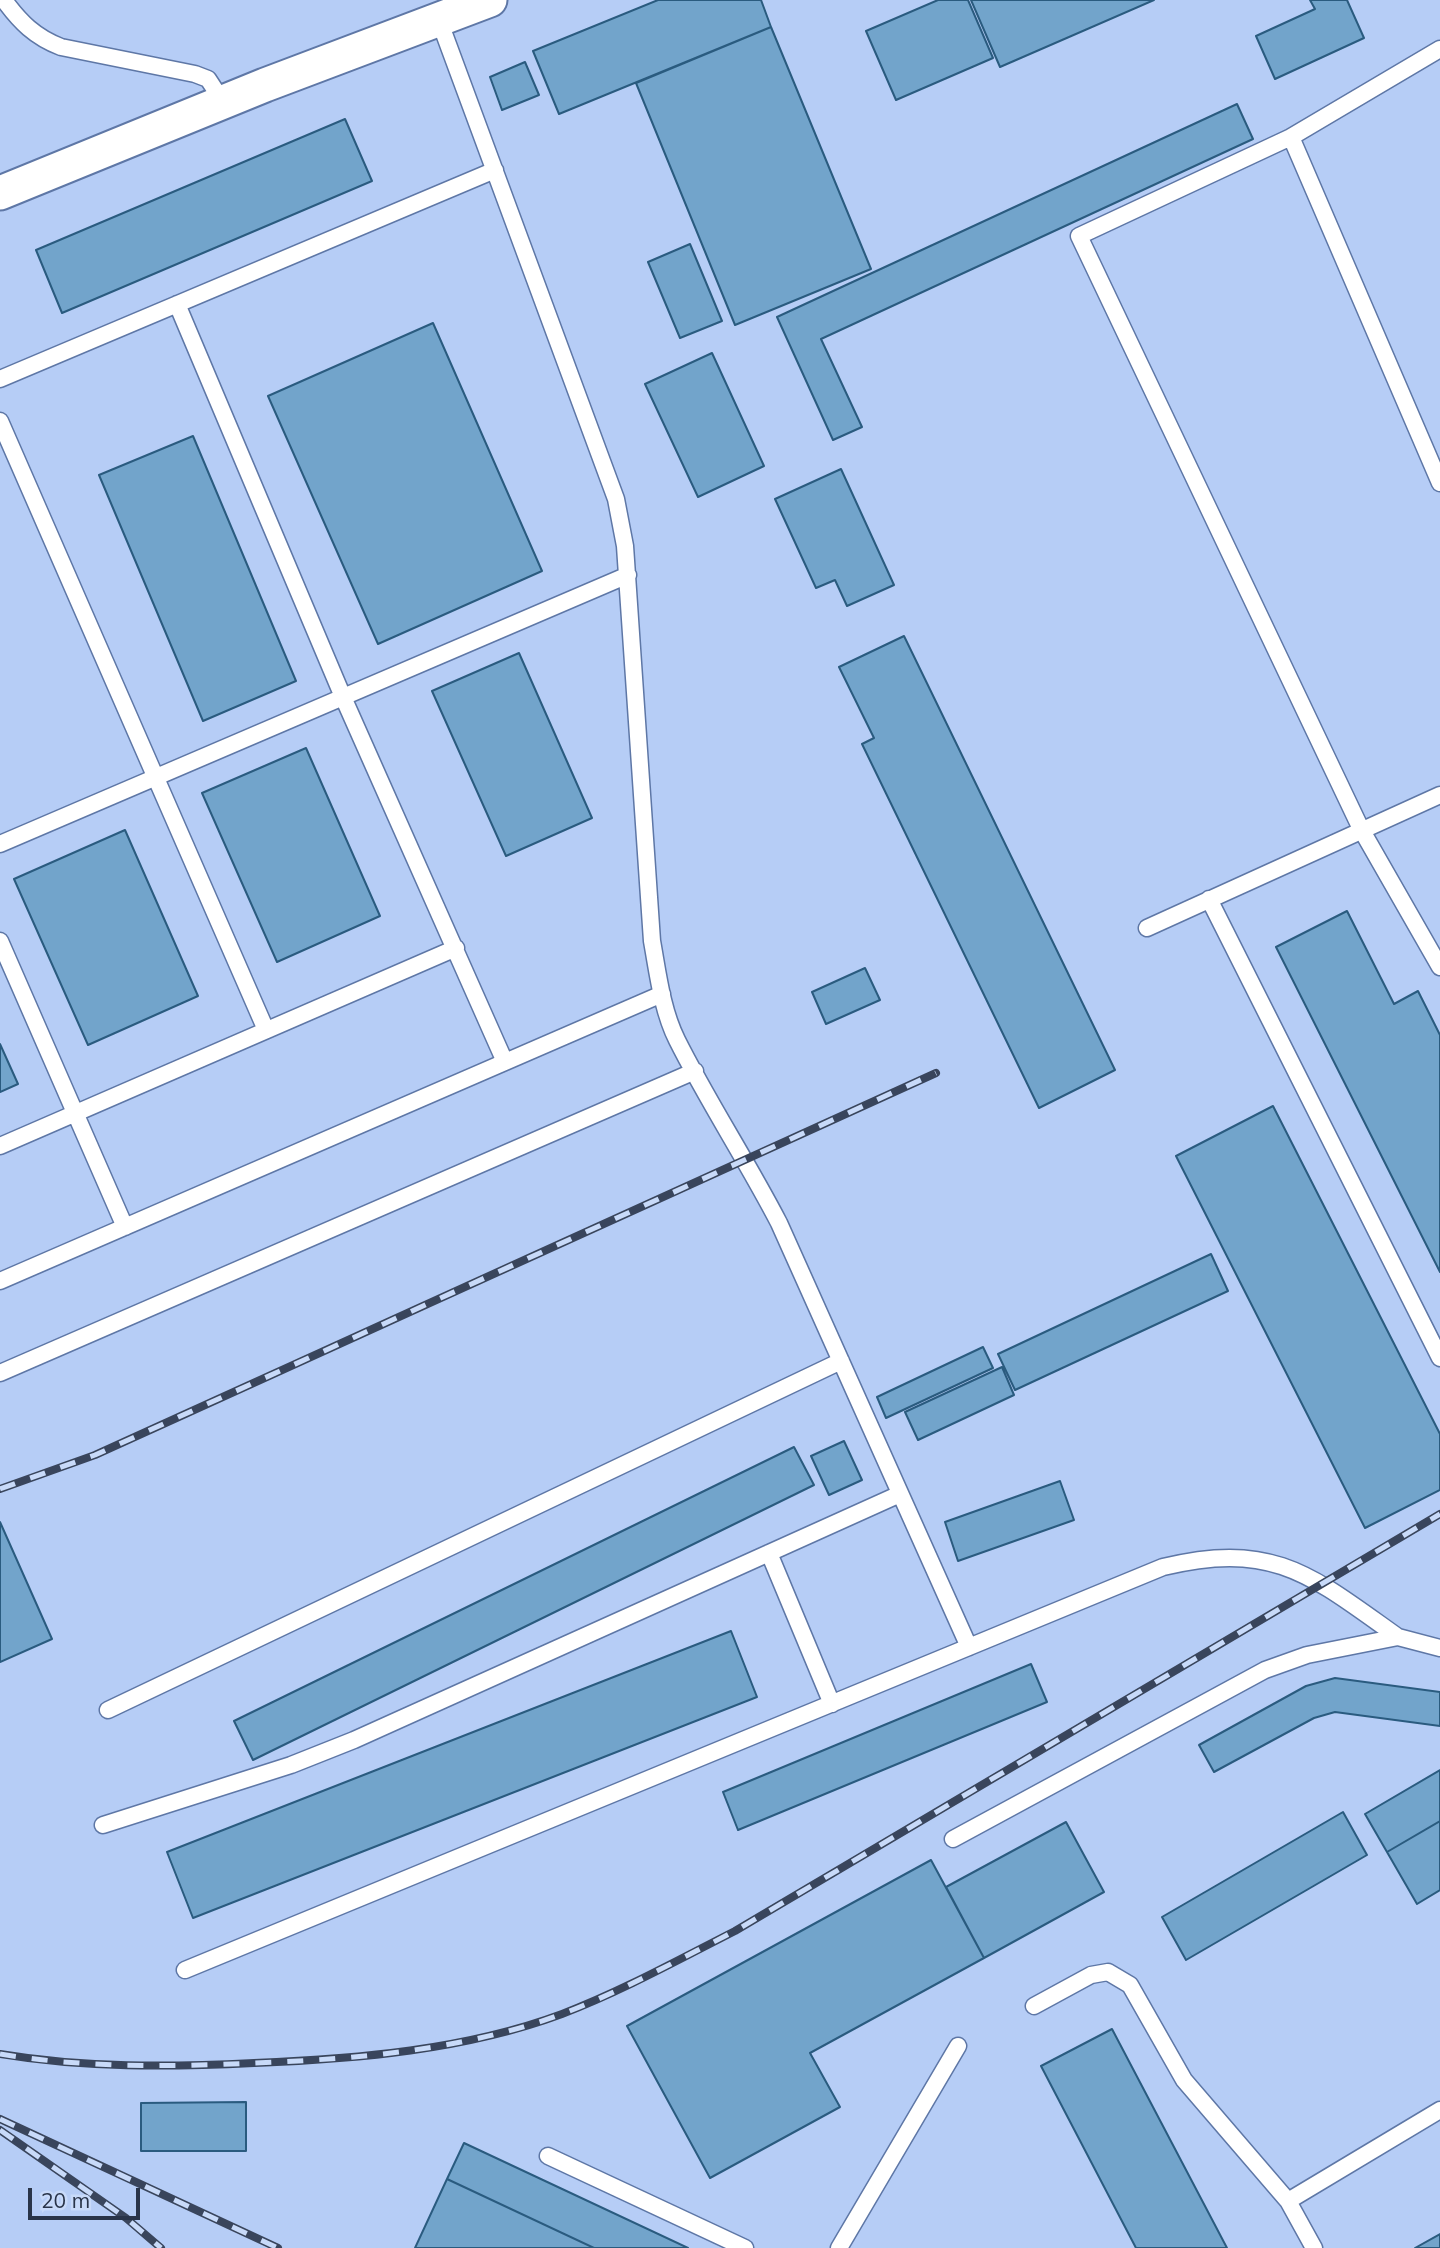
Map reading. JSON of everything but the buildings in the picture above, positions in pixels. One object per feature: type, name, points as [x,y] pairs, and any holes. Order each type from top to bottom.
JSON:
[{"type":"street","points":[[0,193],[223,102],[490,0]]},
{"type":"lane","points":[[4,0],[18,19],[41,39],[61,47],[195,74],[208,79],[223,102]]},
{"type":"lane","points":[[439,20],[616,499],[628,575],[652,941],[662,994],[676,1038],[774,1212],[969,1647]]},
{"type":"lane","points":[[1440,49],[1291,137],[1079,236],[1361,829],[1440,967]]},
{"type":"lane","points":[[1291,137],[1440,483]]},
{"type":"lane","points":[[2,372],[177,304],[495,170]]},
{"type":"lane","points":[[177,304],[344,697],[505,1062]]},
{"type":"lane","points":[[0,421],[266,1030]]},
{"type":"lane","points":[[0,844],[628,575]]},
{"type":"lane","points":[[1147,928],[1440,795]]},
{"type":"lane","points":[[1209,899],[1440,1358]]},
{"type":"lane","points":[[0,941],[125,1227]]},
{"type":"lane","points":[[0,1146],[456,948]]},
{"type":"lane","points":[[0,1281],[662,994]]},
{"type":"lane","points":[[0,1373],[695,1071]]},
{"type":"lane","points":[[108,1710],[841,1361]]},
{"type":"lane","points":[[103,1825],[291,1765],[354,1740],[900,1494]]},
{"type":"lane","points":[[769,1553],[832,1704]]},
{"type":"lane","points":[[186,1970],[1163,1567],[1199,1558],[1231,1556],[1291,1567],[1324,1584],[1398,1637],[1440,1648]]},
{"type":"lane","points":[[953,1839],[1265,1670],[1307,1655],[1398,1637]]},
{"type":"lane","points":[[1034,2006],[1091,1975],[1108,1972],[1119,1976],[1130,1985],[1184,2080],[1288,2201],[1314,2248]]},
{"type":"lane","points":[[839,2248],[958,2046]]},
{"type":"lane","points":[[1288,2201],[1440,2110]]},
{"type":"lane","points":[[548,2156],[745,2248]]},
{"type":"railway","points":[[0,1489],[95,1455],[936,1073]]},
{"type":"railway","points":[[0,2054],[63,2062],[159,2066],[332,2059],[449,2044],[525,2026],[562,2014],[628,1985],[735,1931],[1440,1514]]},
{"type":"railway","points":[[0,2119],[278,2248]]},
{"type":"railway","points":[[0,2130],[126,2218],[161,2248]]}]
